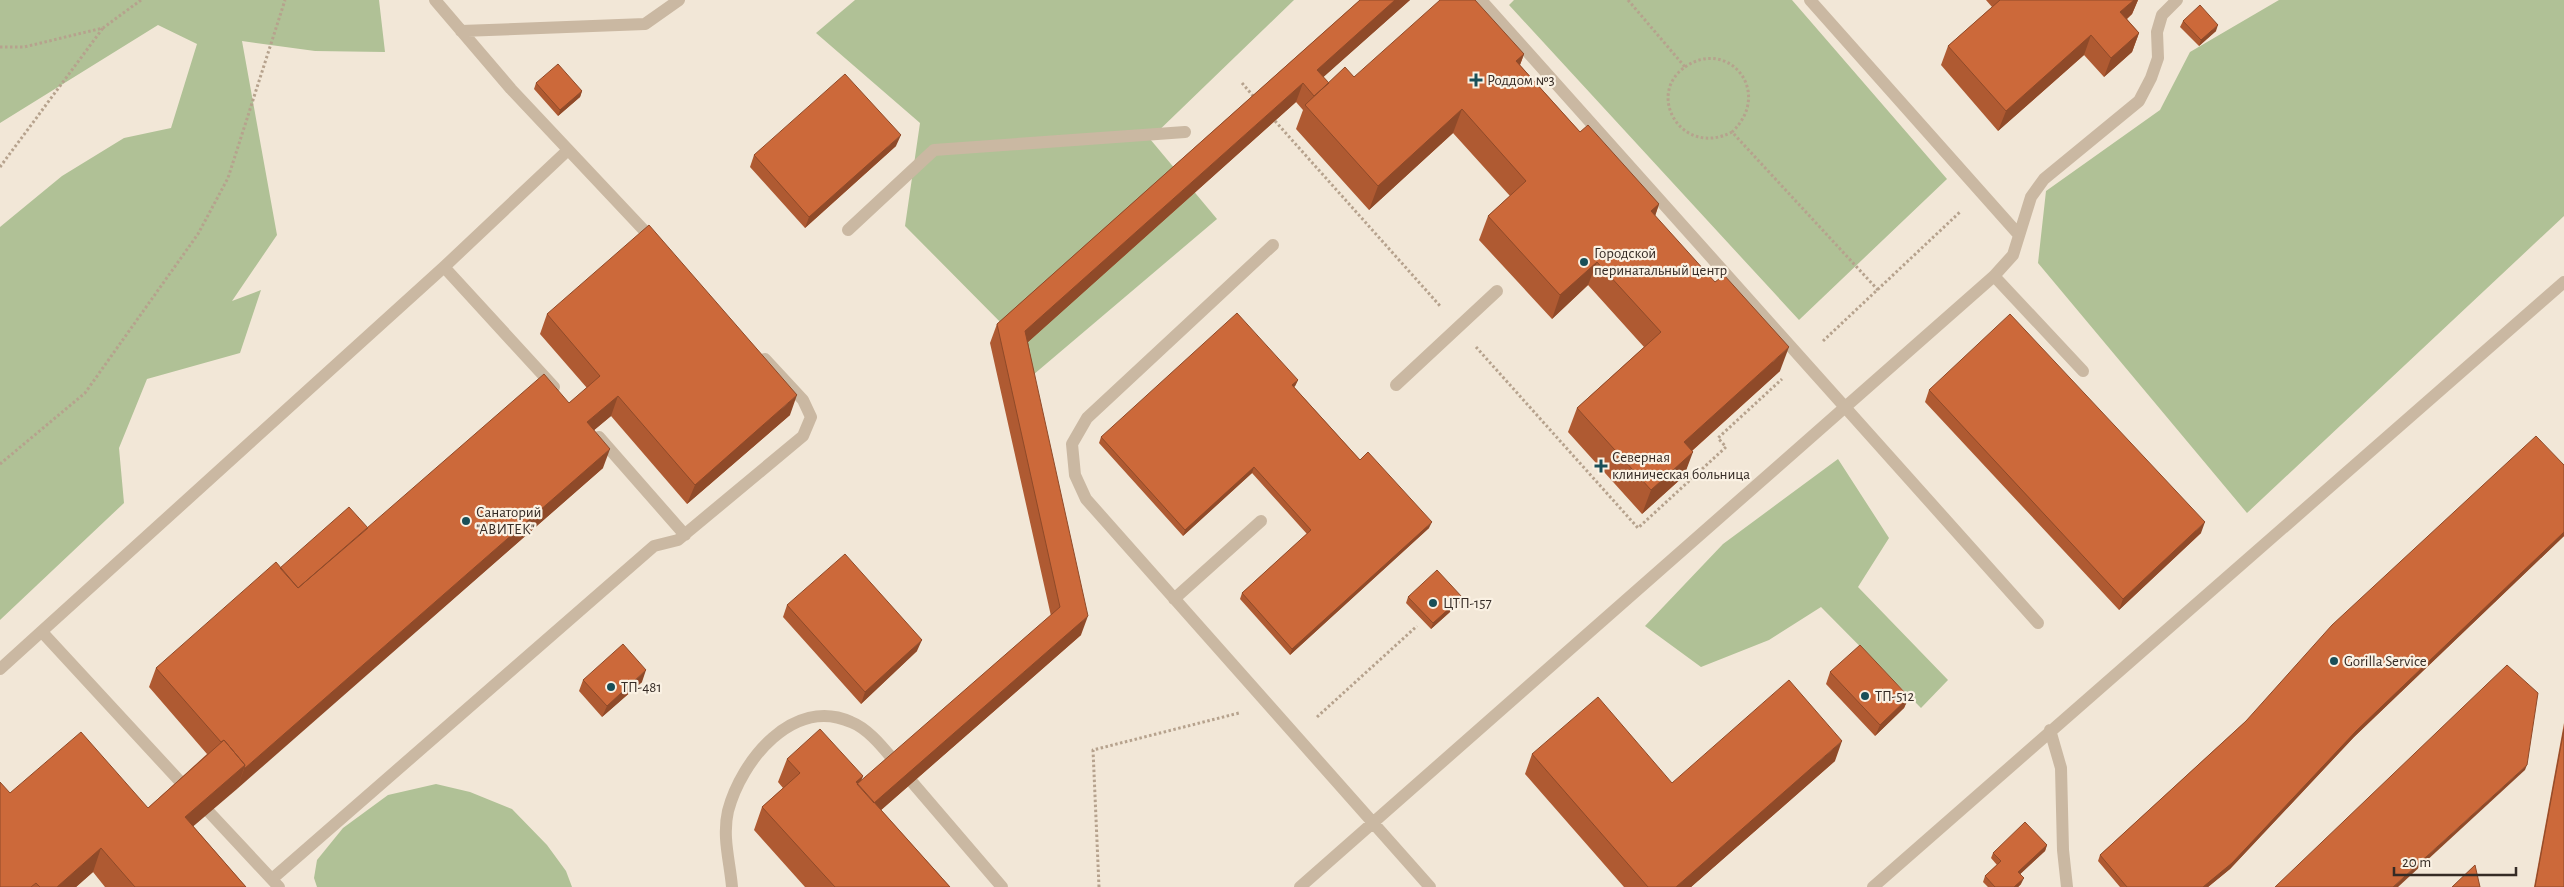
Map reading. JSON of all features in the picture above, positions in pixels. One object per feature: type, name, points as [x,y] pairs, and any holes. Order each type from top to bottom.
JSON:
[{"type":"lane","points":[[435,0],[568,150],[662,250]]},
{"type":"lane","points":[[461,31],[646,24],[679,0]]},
{"type":"lane","points":[[1481,0],[2038,623]]},
{"type":"lane","points":[[1810,0],[2018,235]]},
{"type":"lane","points":[[1300,887],[1994,276],[2013,255],[2031,196],[2044,179],[2139,101],[2152,78],[2158,58],[2157,32],[2162,15],[2177,0]]},
{"type":"lane","points":[[848,230],[934,150],[1184,132]]},
{"type":"lane","points":[[0,669],[444,267],[568,150]]},
{"type":"lane","points":[[1273,246],[1087,418],[1072,444],[1075,476],[1086,499],[1430,887]]},
{"type":"lane","points":[[444,267],[562,396]]},
{"type":"lane","points":[[1994,276],[2083,371]]},
{"type":"lane","points":[[1873,887],[2050,730],[2564,282]]},
{"type":"lane","points":[[1396,385],[1497,291]]},
{"type":"lane","points":[[210,812],[276,883],[654,546],[678,540],[685,535],[803,436],[811,418],[803,400],[756,350]]},
{"type":"lane","points":[[594,431],[685,535]]},
{"type":"lane","points":[[1174,599],[1261,521]]},
{"type":"lane","points":[[42,632],[187,789]]},
{"type":"lane","points":[[732,887],[725,840],[728,811],[740,782],[756,753],[789,725],[813,717],[832,716],[853,722],[872,738],[896,763]]},
{"type":"lane","points":[[2050,730],[2061,768],[2063,850],[2067,887]]},
{"type":"lane","points":[[912,782],[1002,887]]},
{"type":"path","points":[[0,167],[103,28],[141,0]]},
{"type":"path","points":[[0,464],[85,394],[198,234],[228,178],[285,0]]},
{"type":"path","points":[[1628,0],[1685,67]]},
{"type":"path","points":[[0,47],[24,47],[103,28]]},
{"type":"path","points":[[1705,58],[1719,59],[1731,64],[1740,72],[1750,92],[1750,103],[1747,114],[1732,132],[1711,140],[1698,138],[1685,132],[1676,122],[1670,109],[1668,95],[1672,82],[1685,67],[1705,58]]},
{"type":"path","points":[[1242,84],[1259,103]]},
{"type":"path","points":[[1275,121],[1638,528],[1726,447],[1718,438],[1804,360],[1981,192]]},
{"type":"path","points":[[1732,132],[1878,290]]},
{"type":"path","points":[[1296,736],[1417,626]]},
{"type":"path","points":[[1099,887],[1093,750],[1269,706]]},
{"type":"green space","points":[[0,0],[379,0],[385,52],[315,51],[242,41],[277,235],[232,301],[261,290],[240,353],[147,379],[119,448],[124,503],[0,620],[0,227],[62,176],[124,138],[171,128],[197,44],[158,25],[0,123]]},
{"type":"green space","points":[[855,0],[1294,0],[1150,139],[1217,219],[1033,375],[1030,352],[905,226],[920,123],[816,33]]},
{"type":"green space","points":[[1514,0],[1792,0],[1947,179],[1799,320],[1509,5]]},
{"type":"green space","points":[[2279,0],[2564,0],[2564,216],[2247,513],[2038,263],[2046,191],[2160,110],[2190,52]]},
{"type":"green space","points":[[1838,459],[1889,538],[1858,587],[1948,680],[1921,708],[1821,607],[1769,640],[1701,667],[1645,626],[1723,544]]},
{"type":"green space","points":[[436,784],[470,792],[512,809],[547,845],[566,871],[572,887],[317,887],[314,878],[317,860],[343,828],[388,795]]},
{"type":"building","points":[[1360,0],[1395,0],[1317,70],[1329,83],[1314,96],[1303,83],[1025,331],[1088,616],[874,803],[857,784],[1060,607],[997,324]]},
{"type":"building","name":"Городской перинатальный центр","points":[[1440,0],[1475,0],[1524,54],[1516,61],[1580,132],[1588,125],[1659,204],[1651,211],[1715,282],[1724,275],[1789,347],[1684,442],[1693,452],[1651,490],[1577,408],[1661,332],[1597,262],[1560,295],[1488,216],[1526,181],[1462,109],[1378,186],[1305,105],[1345,67],[1354,77]]},
{"type":"building","points":[[2000,0],[2134,0],[2120,12],[2139,33],[2111,58],[2091,35],[2006,111],[1948,46]]},
{"type":"building","points":[[2200,5],[2218,25],[2201,40],[2183,21]]},
{"type":"building","points":[[558,64],[582,91],[560,110],[536,83]]},
{"type":"building","points":[[845,74],[901,135],[809,217],[754,155]]},
{"type":"building","name":"Санаторий \"АВИТЕК\"","points":[[649,225],[797,395],[695,485],[618,396],[587,422],[610,449],[244,769],[245,765],[224,740],[221,742],[156,668],[276,562],[298,588],[544,374],[569,403],[600,376],[547,314]]},
{"type":"building","points":[[1237,313],[1298,380],[1292,385],[1360,460],[1368,452],[1432,522],[1292,649],[1242,593],[1311,530],[1254,467],[1185,530],[1101,437]]},
{"type":"building","points":[[2010,314],[2205,522],[2123,599],[1929,390]]},
{"type":"building","points":[[2536,436],[2564,465],[2564,532],[2356,731],[2232,863],[2203,887],[2127,887],[2100,855],[2246,721],[2332,625]]},
{"type":"building","points":[[349,507],[368,528],[298,588],[280,568]]},
{"type":"building","points":[[845,554],[922,640],[865,692],[787,605]]},
{"type":"building","name":"ЦТП-157","points":[[1437,570],[1462,597],[1433,623],[1408,597]]},
{"type":"building","name":"ТП-481","points":[[623,644],[646,670],[607,706],[583,680]]},
{"type":"building","name":"ТП-512","points":[[1860,645],[1909,697],[1880,725],[1830,672]]},
{"type":"building","points":[[2507,665],[2538,693],[2527,765],[2393,887],[2275,887]]},
{"type":"building","points":[[1789,680],[1842,741],[1676,887],[1648,887],[1532,754],[1598,697],[1672,783]]},
{"type":"building","points":[[820,729],[863,776],[856,782],[950,887],[835,887],[762,807],[800,773],[787,759]]},
{"type":"building","points":[[2564,729],[2564,887],[2535,887]]},
{"type":"building","points":[[81,732],[148,808],[224,740],[245,765],[185,817],[246,887],[135,887],[101,848],[57,887],[40,887],[36,883],[31,887],[0,887],[0,782],[10,793]]},
{"type":"building","points":[[2025,822],[2047,845],[2018,872],[2024,878],[2014,887],[1995,887],[1985,876],[2001,861],[1993,853]]},
{"type":"building","points":[[2475,865],[2480,887],[2452,887]]},
{"type":"place","name":"Роддом №3","points":[[1476,80]]},
{"type":"place","name":"Городской перинатальный центр","points":[[1584,262]]},
{"type":"place","name":"Северная клиническая больница","points":[[1601,466]]},
{"type":"place","name":"Санаторий \"АВИТЕК\"","points":[[466,521]]},
{"type":"place","name":"ЦТП-157","points":[[1433,603]]},
{"type":"place","name":"Gorilla Service","points":[[2334,661]]},
{"type":"place","name":"ТП-481","points":[[611,687]]},
{"type":"place","name":"ТП-512","points":[[1865,696]]}]
